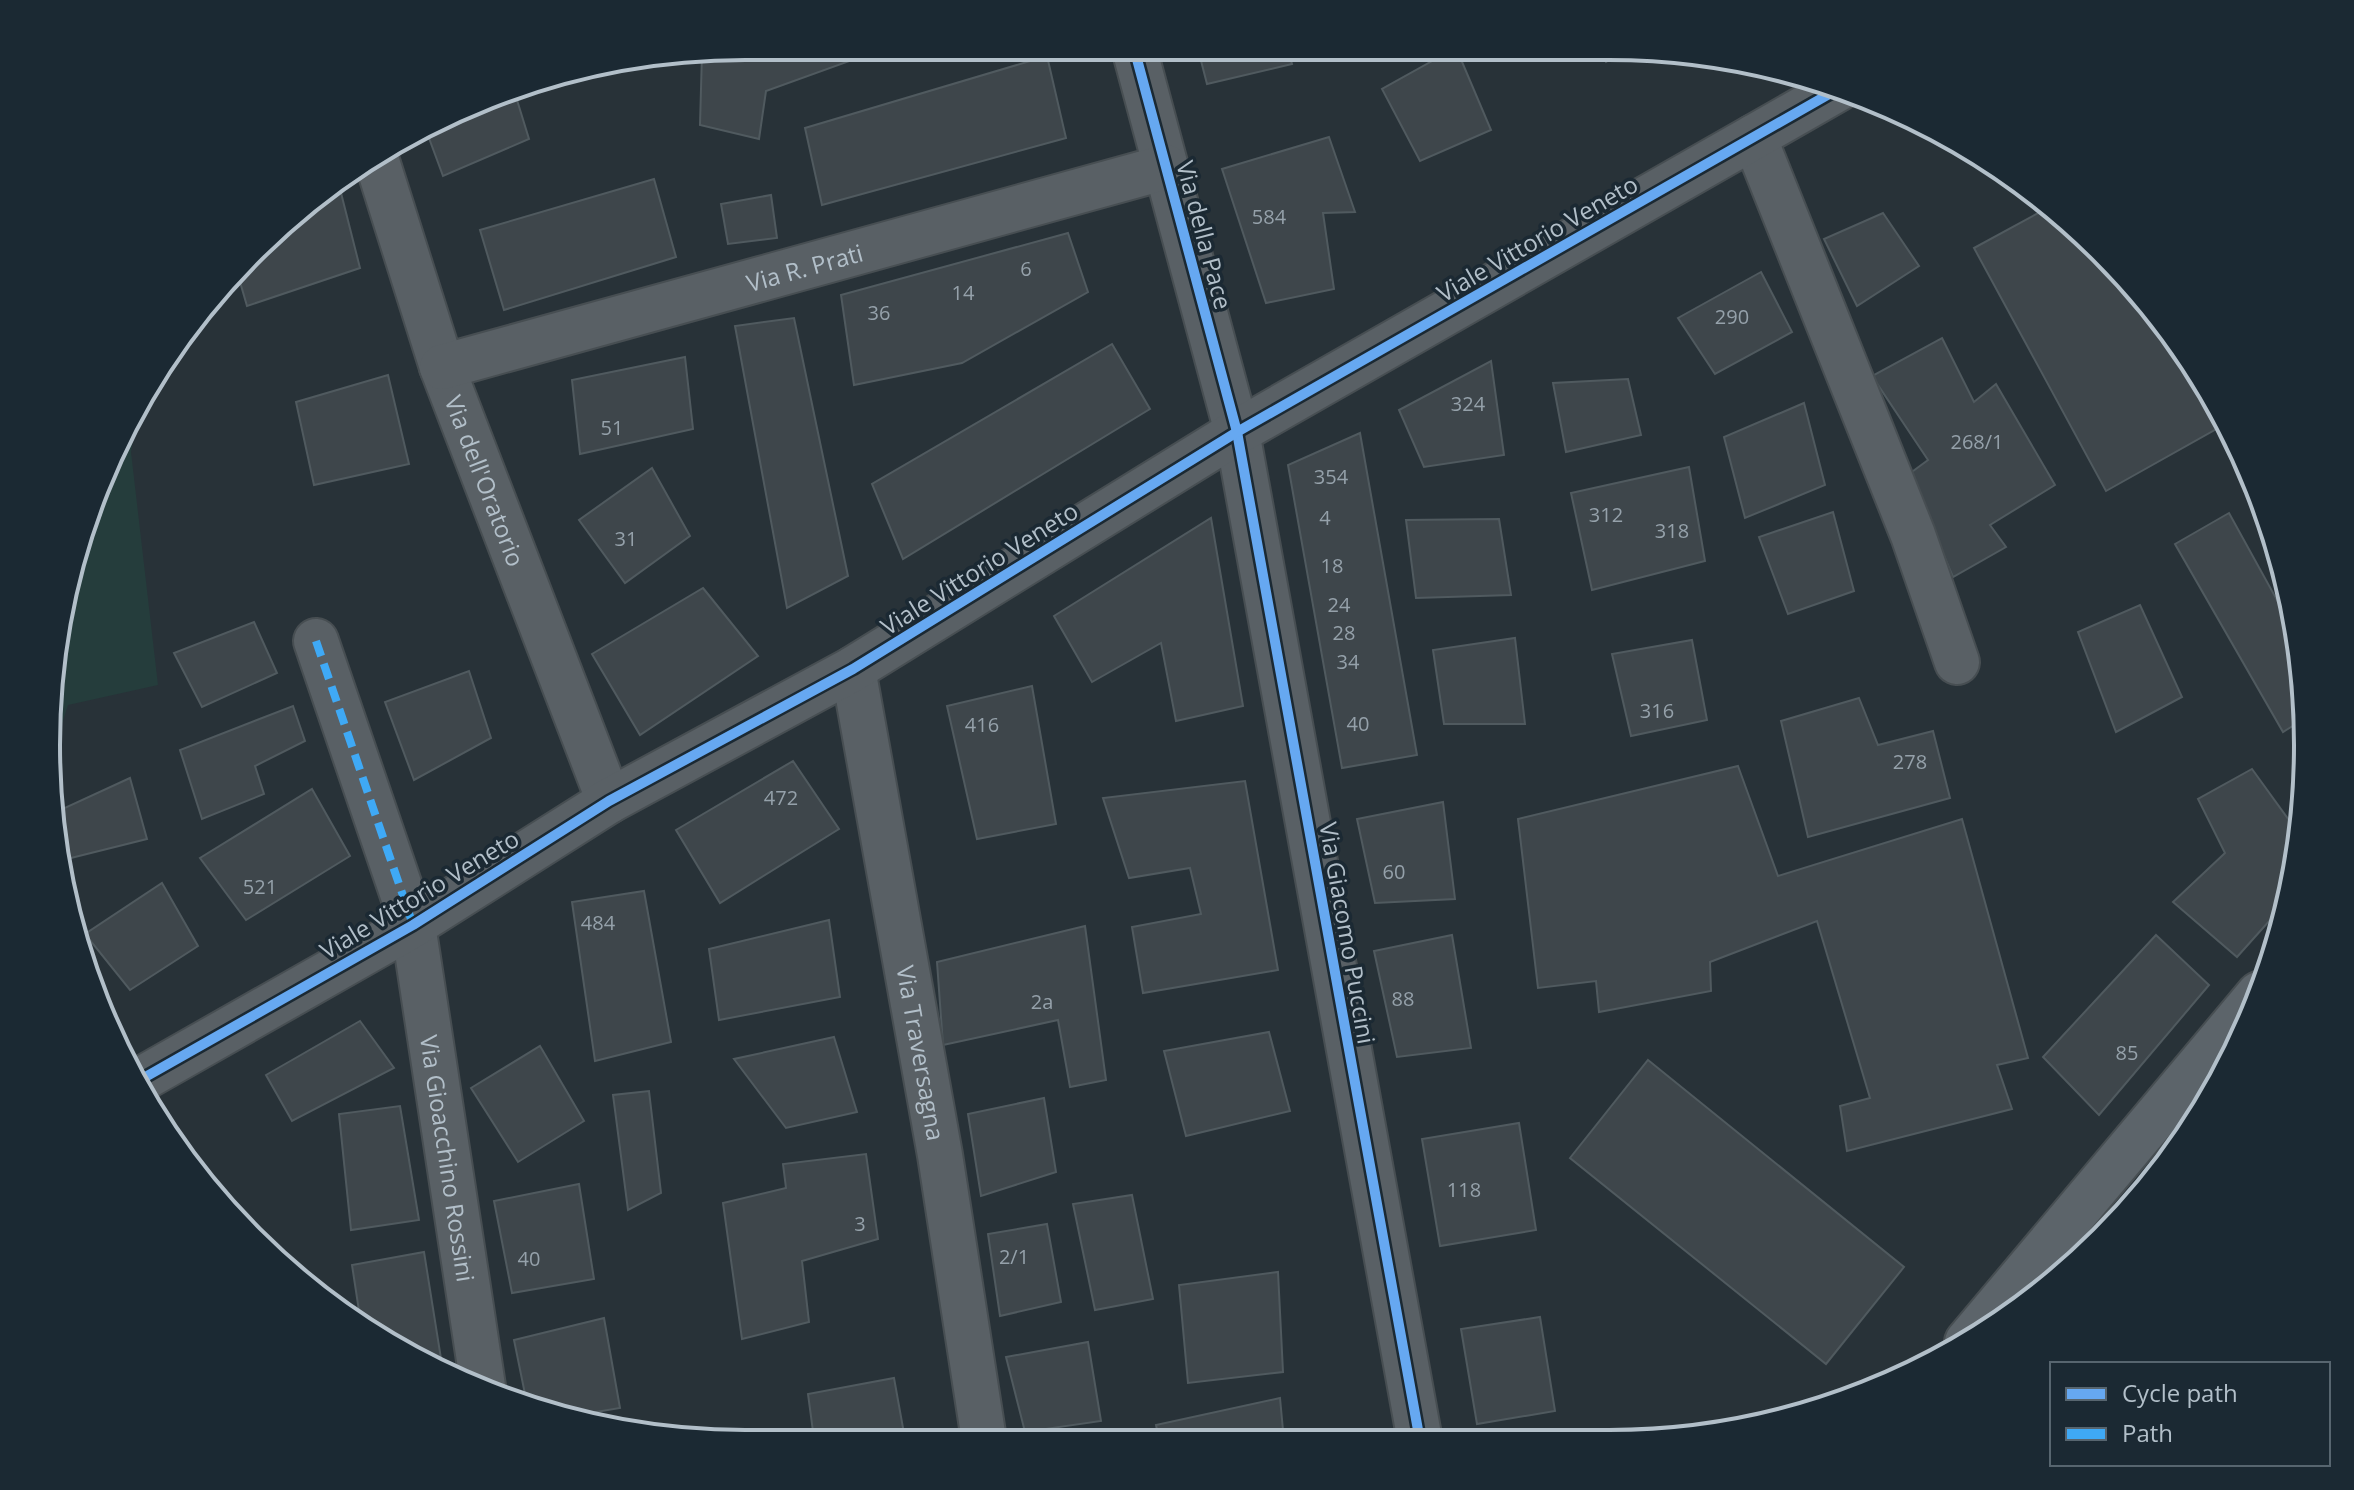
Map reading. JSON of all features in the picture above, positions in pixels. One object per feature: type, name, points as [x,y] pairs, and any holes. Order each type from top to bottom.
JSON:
[{"type":"main road","points":[[1989,1315],[2234,1023]]},
{"type":"street","name":"Via della Pace","points":[[1137,60],[1237,432]]},
{"type":"street","name":"Viale Vittorio Veneto","points":[[146,1077],[413,925],[609,801],[853,669],[1237,432],[1827,95]]},
{"type":"street","points":[[1754,137],[1913,535],[1957,662]]},
{"type":"street","name":"Via dell'Oratorio","points":[[379,166],[442,367],[609,801]]},
{"type":"street","name":"Via R. Prati","points":[[442,367],[1166,167]]},
{"type":"street","name":"Via Giacomo Puccini","points":[[1237,432],[1418,1430]]},
{"type":"street","name":"Via Gioacchino Rossini","points":[[316,641],[413,925],[482,1377]]},
{"type":"street","name":"Via Traversagna","points":[[853,669],[940,1155],[982,1430]]},
{"type":"green space","points":[[133,437],[131,452],[158,685],[68,705],[60,729],[66,656],[83,568],[112,483]]},
{"type":"building","points":[[852,60],[766,91],[759,139],[700,125],[702,61]]},
{"type":"building","points":[[1034,60],[1048,60],[1066,138],[822,205],[805,128]]},
{"type":"building","points":[[1201,60],[1291,60],[1292,64],[1207,84]]},
{"type":"building","points":[[1434,60],[1461,60],[1491,130],[1420,161],[1382,89]]},
{"type":"building","points":[[517,99],[529,139],[443,176],[429,138]]},
{"type":"building","points":[[1329,137],[1355,212],[1323,213],[1334,289],[1266,303],[1222,169]]},
{"type":"building","points":[[654,179],[676,257],[504,310],[480,230]]},
{"type":"building","points":[[341,192],[360,268],[247,306],[240,282],[293,230]]},
{"type":"building","points":[[771,195],[777,238],[728,244],[721,204]]},
{"type":"building","points":[[2039,212],[2124,293],[2179,364],[2216,429],[2106,491],[1974,248]]},
{"type":"building","points":[[1883,213],[1919,266],[1857,306],[1824,239]]},
{"type":"building","points":[[1068,233],[1088,292],[962,363],[854,385],[841,295]]},
{"type":"building","points":[[1761,272],[1792,332],[1715,374],[1678,318]]},
{"type":"building","points":[[794,318],[848,576],[787,608],[735,326]]},
{"type":"building","points":[[1942,338],[1974,402],[1996,384],[2055,485],[1990,525],[2006,547],[1953,577],[1909,474],[1928,460],[1872,376]]},
{"type":"building","points":[[1112,344],[1150,409],[903,559],[872,484]]},
{"type":"building","points":[[685,357],[693,429],[580,454],[572,380]]},
{"type":"building","points":[[1491,361],[1504,455],[1424,467],[1399,410]]},
{"type":"building","points":[[388,375],[409,464],[314,485],[296,402]]},
{"type":"building","points":[[1628,379],[1641,435],[1566,452],[1553,383]]},
{"type":"building","points":[[1804,403],[1825,485],[1745,518],[1724,437]]},
{"type":"building","points":[[1360,433],[1417,755],[1342,768],[1288,465]]},
{"type":"building","points":[[1689,467],[1705,561],[1592,590],[1571,493]]},
{"type":"building","points":[[652,468],[690,536],[625,583],[579,520]]},
{"type":"building","points":[[1833,512],[1854,591],[1788,614],[1759,537]]},
{"type":"building","points":[[2229,513],[2280,605],[2293,700],[2294,725],[2283,732],[2175,544]]},
{"type":"building","points":[[1211,518],[1243,706],[1176,721],[1161,643],[1092,682],[1054,616]]},
{"type":"building","points":[[1499,519],[1511,595],[1416,598],[1406,520]]},
{"type":"building","points":[[703,588],[758,656],[640,735],[592,654]]},
{"type":"building","points":[[2140,605],[2182,697],[2116,732],[2078,632]]},
{"type":"building","points":[[254,622],[277,673],[202,707],[174,653]]},
{"type":"building","points":[[1515,638],[1525,724],[1444,724],[1433,650]]},
{"type":"building","points":[[1692,640],[1707,720],[1631,736],[1612,654]]},
{"type":"building","points":[[469,671],[491,738],[414,780],[385,702]]},
{"type":"building","points":[[1032,686],[1056,824],[977,839],[947,706]]},
{"type":"building","points":[[1859,698],[1878,745],[1933,731],[1950,798],[1808,837],[1781,721]]},
{"type":"building","points":[[293,706],[305,741],[255,766],[264,794],[202,819],[180,750]]},
{"type":"building","points":[[793,761],[839,829],[720,903],[676,830]]},
{"type":"building","points":[[1738,766],[1778,876],[1962,819],[2028,1058],[1997,1065],[2012,1109],[1847,1151],[1840,1106],[1870,1098],[1817,921],[1710,962],[1711,991],[1599,1012],[1596,981],[1538,988],[1518,819]]},
{"type":"building","points":[[2252,769],[2289,821],[2272,918],[2237,957],[2173,902],[2225,853],[2198,799]]},
{"type":"building","points":[[130,778],[147,839],[70,858],[63,809]]},
{"type":"building","points":[[1245,781],[1278,970],[1143,993],[1132,927],[1201,914],[1190,868],[1129,878],[1103,798]]},
{"type":"building","points":[[312,789],[350,856],[246,920],[200,858]]},
{"type":"building","points":[[1443,802],[1455,899],[1375,903],[1357,819]]},
{"type":"building","points":[[162,883],[198,946],[130,990],[86,933]]},
{"type":"building","points":[[644,891],[671,1042],[595,1061],[572,902]]},
{"type":"building","points":[[829,920],[840,997],[719,1020],[709,949]]},
{"type":"building","points":[[1085,926],[1106,1080],[1070,1087],[1058,1020],[943,1045],[937,962]]},
{"type":"building","points":[[1452,935],[1471,1048],[1397,1057],[1374,951]]},
{"type":"building","points":[[2156,935],[2209,985],[2099,1115],[2043,1057]]},
{"type":"building","points":[[360,1021],[394,1068],[292,1121],[266,1075]]},
{"type":"building","points":[[1269,1032],[1290,1111],[1186,1136],[1164,1051]]},
{"type":"building","points":[[834,1037],[857,1112],[786,1128],[734,1059]]},
{"type":"building","points":[[540,1046],[584,1121],[518,1162],[471,1088]]},
{"type":"building","points":[[1648,1060],[1904,1267],[1826,1364],[1570,1158]]},
{"type":"building","points":[[649,1091],[661,1193],[628,1210],[613,1095]]},
{"type":"building","points":[[1044,1098],[1056,1172],[981,1196],[968,1114]]},
{"type":"building","points":[[400,1106],[419,1220],[351,1230],[339,1114]]},
{"type":"building","points":[[1519,1123],[1536,1230],[1440,1246],[1422,1139]]},
{"type":"building","points":[[866,1154],[878,1239],[802,1261],[809,1322],[742,1339],[723,1203],[786,1188],[783,1164]]},
{"type":"building","points":[[579,1184],[594,1279],[512,1293],[494,1201]]},
{"type":"building","points":[[1132,1195],[1153,1299],[1095,1310],[1073,1204]]},
{"type":"building","points":[[1047,1224],[1061,1302],[1000,1316],[988,1234]]},
{"type":"building","points":[[424,1252],[441,1358],[359,1311],[352,1265]]},
{"type":"building","points":[[1278,1272],[1283,1372],[1188,1383],[1179,1285]]},
{"type":"building","points":[[1540,1317],[1555,1411],[1477,1424],[1461,1329]]},
{"type":"building","points":[[604,1318],[620,1408],[592,1413],[525,1394],[514,1340]]},
{"type":"building","points":[[1088,1342],[1101,1421],[1024,1430],[1006,1357]]},
{"type":"building","points":[[894,1378],[903,1430],[813,1430],[808,1394]]},
{"type":"building","points":[[1280,1398],[1283,1430],[1157,1430],[1156,1425]]},
{"type":"marked path","points":[[316,641],[413,925]]},
{"type":"cycle path","points":[[1137,60],[1237,432],[1418,1430]]},
{"type":"cycle path","points":[[146,1077],[413,925],[609,801],[853,669],[1237,432],[1827,95]]}]
